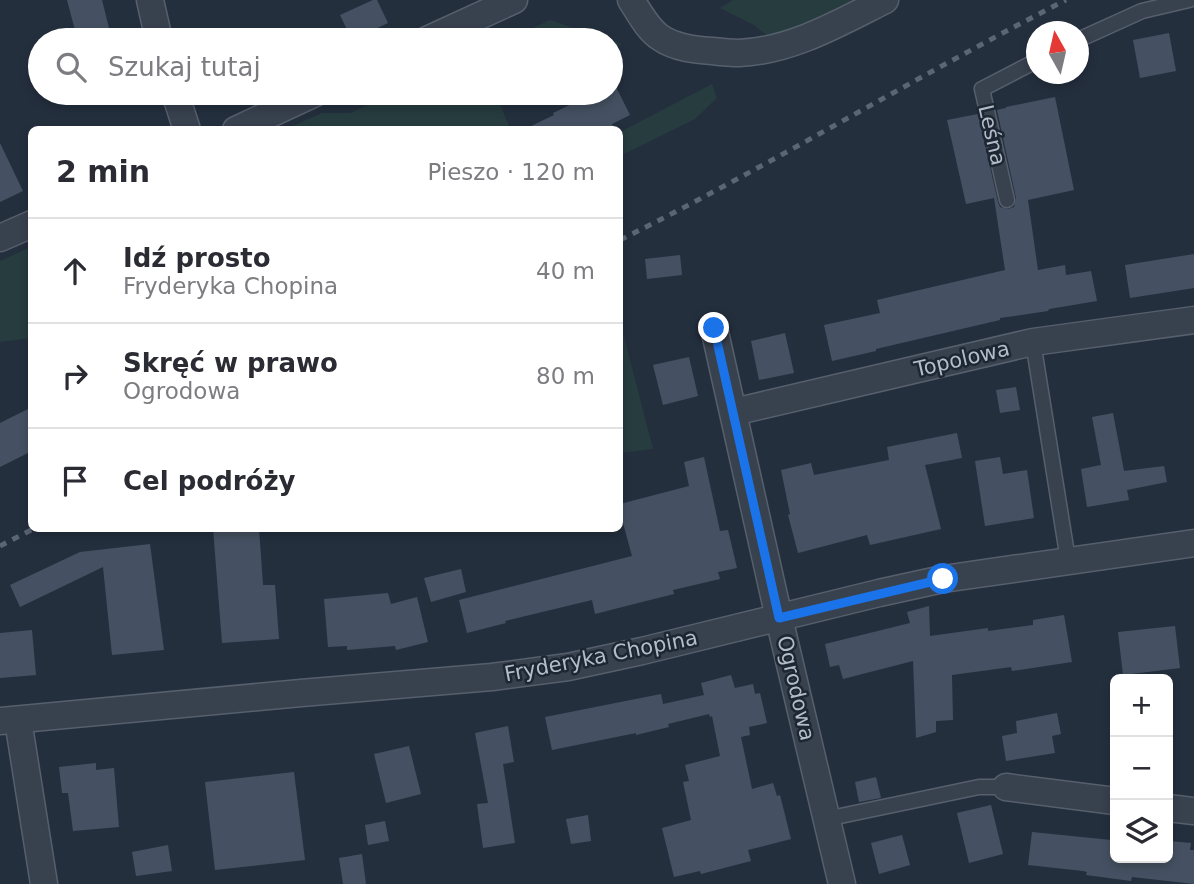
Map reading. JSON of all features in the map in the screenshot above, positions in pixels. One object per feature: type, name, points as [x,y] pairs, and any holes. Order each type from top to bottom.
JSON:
[{"type":"street","points":[[150,0],[156,28]]},
{"type":"street","points":[[453,28],[514,0]]},
{"type":"street","points":[[631,0],[658,37],[676,46],[738,53],[765,50],[809,36],[885,0]]},
{"type":"street","points":[[179,105],[186,126]]},
{"type":"street","points":[[245,126],[289,105]]},
{"type":"street","points":[[0,238],[28,226]]},
{"type":"street","name":"Topolowa","points":[[734,412],[1033,342],[1194,320]]},
{"type":"street","name":"Ogrodowa","points":[[714,328],[842,884]]},
{"type":"street","name":"Fryderyka Chopina","points":[[9,721],[492,677],[568,667],[642,652],[943,579],[1194,543]]},
{"type":"street","points":[[9,721],[44,884]]},
{"type":"street","points":[[1006,787],[1110,800]]},
{"type":"street","points":[[1173,809],[1194,811]]},
{"type":"lane","points":[[1089,35],[1142,11],[1189,0]]},
{"type":"lane","name":"Leśna","points":[[1007,200],[982,89],[1026,67]]},
{"type":"lane","points":[[1033,342],[1068,560]]},
{"type":"lane","points":[[826,819],[979,786],[1006,787]]},
{"type":"green space","points":[[733,0],[868,0],[776,43],[754,25],[720,8]]},
{"type":"green space","points":[[550,20],[574,28],[533,28]]},
{"type":"green space","points":[[712,84],[717,98],[695,119],[623,155],[623,130]]},
{"type":"green space","points":[[368,105],[500,105],[509,126],[293,126],[322,113],[350,113]]},
{"type":"green space","points":[[28,248],[28,338],[0,342],[0,261]]},
{"type":"green space","points":[[623,333],[653,449],[623,453]]},
{"type":"building","points":[[67,0],[102,0],[109,28],[74,28]]},
{"type":"building","points":[[377,0],[388,23],[377,28],[346,28],[340,15]]},
{"type":"building","points":[[1169,33],[1176,71],[1140,78],[1133,40]]},
{"type":"building","points":[[1055,97],[1074,190],[1028,200],[1038,270],[1065,265],[1066,275],[1091,271],[1097,301],[1000,318],[832,361],[824,325],[880,313],[877,300],[1005,270],[994,198],[966,204],[947,120],[978,114],[998,202],[1000,207],[1008,209],[1014,207],[1016,198],[997,110]]},
{"type":"building","points":[[623,101],[630,115],[612,124],[613,126],[531,126],[554,115],[553,113],[569,105],[623,105]]},
{"type":"building","points":[[0,143],[23,191],[0,202]]},
{"type":"building","points":[[1194,254],[1194,288],[1130,298],[1125,265]]},
{"type":"building","points":[[680,255],[682,275],[647,279],[645,259]]},
{"type":"building","points":[[785,333],[794,373],[759,380],[751,341]]},
{"type":"building","points":[[689,357],[698,396],[663,405],[653,365]]},
{"type":"building","points":[[1016,387],[1020,410],[1000,413],[996,390]]},
{"type":"building","points":[[28,409],[28,453],[0,467],[0,423]]},
{"type":"building","points":[[1113,413],[1124,471],[1164,466],[1167,482],[1127,490],[1129,500],[1087,507],[1081,469],[1101,465],[1092,417]]},
{"type":"building","points":[[957,433],[962,458],[925,465],[941,529],[870,545],[867,535],[798,553],[788,515],[790,514],[781,470],[811,463],[814,475],[889,460],[887,447]]},
{"type":"building","points":[[704,457],[720,531],[728,530],[737,568],[718,572],[720,579],[673,590],[674,594],[595,614],[592,600],[467,633],[459,600],[632,556],[623,523],[623,503],[689,486],[684,462]]},
{"type":"building","points":[[1000,457],[1003,474],[1027,470],[1034,518],[985,526],[975,461]]},
{"type":"building","points":[[213,532],[259,532],[263,585],[275,585],[279,639],[222,643]]},
{"type":"building","points":[[150,544],[164,650],[112,655],[103,567],[20,607],[10,585],[80,552]]},
{"type":"building","points":[[461,569],[466,592],[431,602],[424,578]]},
{"type":"building","points":[[388,593],[391,604],[417,597],[428,642],[396,650],[395,646],[347,650],[347,646],[328,647],[324,599]]},
{"type":"building","points":[[929,606],[930,636],[1033,625],[1033,620],[1064,615],[1072,662],[1012,671],[1011,667],[952,675],[953,720],[936,721],[936,732],[916,738],[913,661],[843,679],[839,665],[830,667],[825,644],[910,623],[907,612]]},
{"type":"building","points":[[1175,626],[1180,668],[1123,674],[1118,632]]},
{"type":"building","points":[[32,630],[36,675],[0,678],[0,633]]},
{"type":"building","points":[[731,675],[735,688],[753,684],[755,694],[760,693],[767,723],[749,727],[750,735],[741,737],[752,789],[773,783],[777,796],[780,795],[791,839],[748,850],[751,861],[701,874],[700,871],[674,877],[662,828],[691,820],[683,782],[689,781],[685,765],[720,756],[712,716],[709,714],[668,724],[669,727],[636,735],[552,750],[545,717],[661,694],[663,704],[704,695],[701,683]]},
{"type":"building","points":[[1057,713],[1061,734],[1052,736],[1055,753],[1006,761],[1002,736],[1017,733],[1016,721]]},
{"type":"building","points":[[508,726],[514,762],[503,764],[515,843],[483,848],[477,804],[488,803],[475,733]]},
{"type":"building","points":[[409,746],[421,794],[386,803],[374,754]]},
{"type":"building","points":[[96,763],[96,770],[114,768],[119,827],[73,831],[68,793],[62,793],[59,767]]},
{"type":"building","points":[[294,772],[305,860],[215,870],[205,782]]},
{"type":"building","points":[[876,777],[881,798],[859,802],[855,782]]},
{"type":"building","points":[[991,805],[1003,854],[969,863],[957,813]]},
{"type":"building","points":[[588,815],[591,841],[571,844],[566,819]]},
{"type":"building","points":[[385,821],[389,841],[368,845],[365,825]]},
{"type":"building","points":[[1032,832],[1110,840],[1110,863],[1173,863],[1173,841],[1191,843],[1190,850],[1194,850],[1194,884],[1132,877],[1131,881],[1086,875],[1087,872],[1083,871],[1028,865]]},
{"type":"building","points":[[902,835],[910,865],[879,874],[871,843]]},
{"type":"building","points":[[168,845],[172,871],[136,876],[132,852]]},
{"type":"building","points":[[362,854],[366,884],[343,884],[339,858]]},
{"type":"railway","points":[[623,238],[1066,0]]},
{"type":"railway","points":[[0,546],[28,532]]},
{"type":"route","points":[[714,328],[779,618],[943,579]]}]
